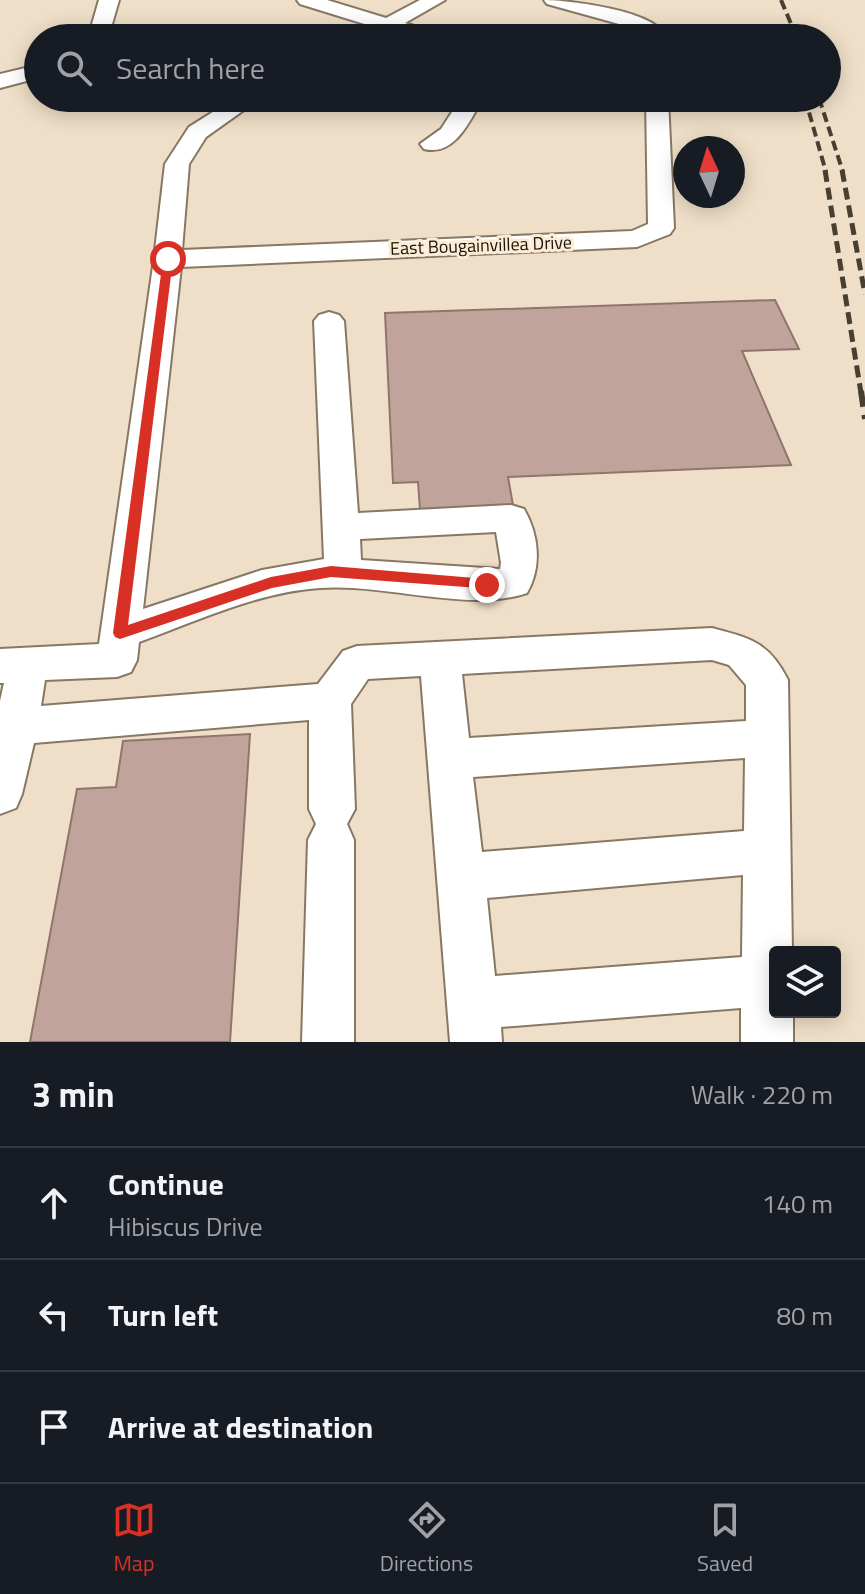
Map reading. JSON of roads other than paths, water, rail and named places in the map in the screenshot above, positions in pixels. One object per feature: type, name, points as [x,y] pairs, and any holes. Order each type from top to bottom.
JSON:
[{"type":"street","points":[[102,24],[109,0]]},
{"type":"street","points":[[307,0],[390,23],[435,0]]},
{"type":"street","points":[[554,0],[640,24]]},
{"type":"street","points":[[0,81],[24,75]]},
{"type":"street","points":[[118,646],[168,259],[177,164],[197,132],[220,112]]},
{"type":"street","points":[[432,144],[450,134],[463,112]]},
{"type":"street","name":"East Bougainvillea Drive","points":[[168,259],[637,239],[661,228],[657,112]]},
{"type":"street","points":[[329,321],[343,573]]},
{"type":"street","points":[[0,794],[16,726],[14,665],[118,646],[271,582],[331,572],[487,585],[514,583],[520,563],[511,518],[341,527]]},
{"type":"street","points":[[328,1042],[332,824],[330,701],[357,663],[712,644],[742,652],[767,680],[767,1042]]},
{"type":"street","points":[[440,659],[474,1023],[767,980]]},
{"type":"street","points":[[16,726],[330,701]]},
{"type":"street","points":[[449,759],[767,738]]},
{"type":"street","points":[[460,877],[767,851]]},
{"type":"railway","points":[[781,0],[791,24]]},
{"type":"railway","points":[[809,112],[826,172]]},
{"type":"railway","points":[[824,112],[843,172]]},
{"type":"railway","points":[[825,170],[861,393]]},
{"type":"railway","points":[[842,170],[865,294]]},
{"type":"railway","points":[[861,391],[865,419]]}]
